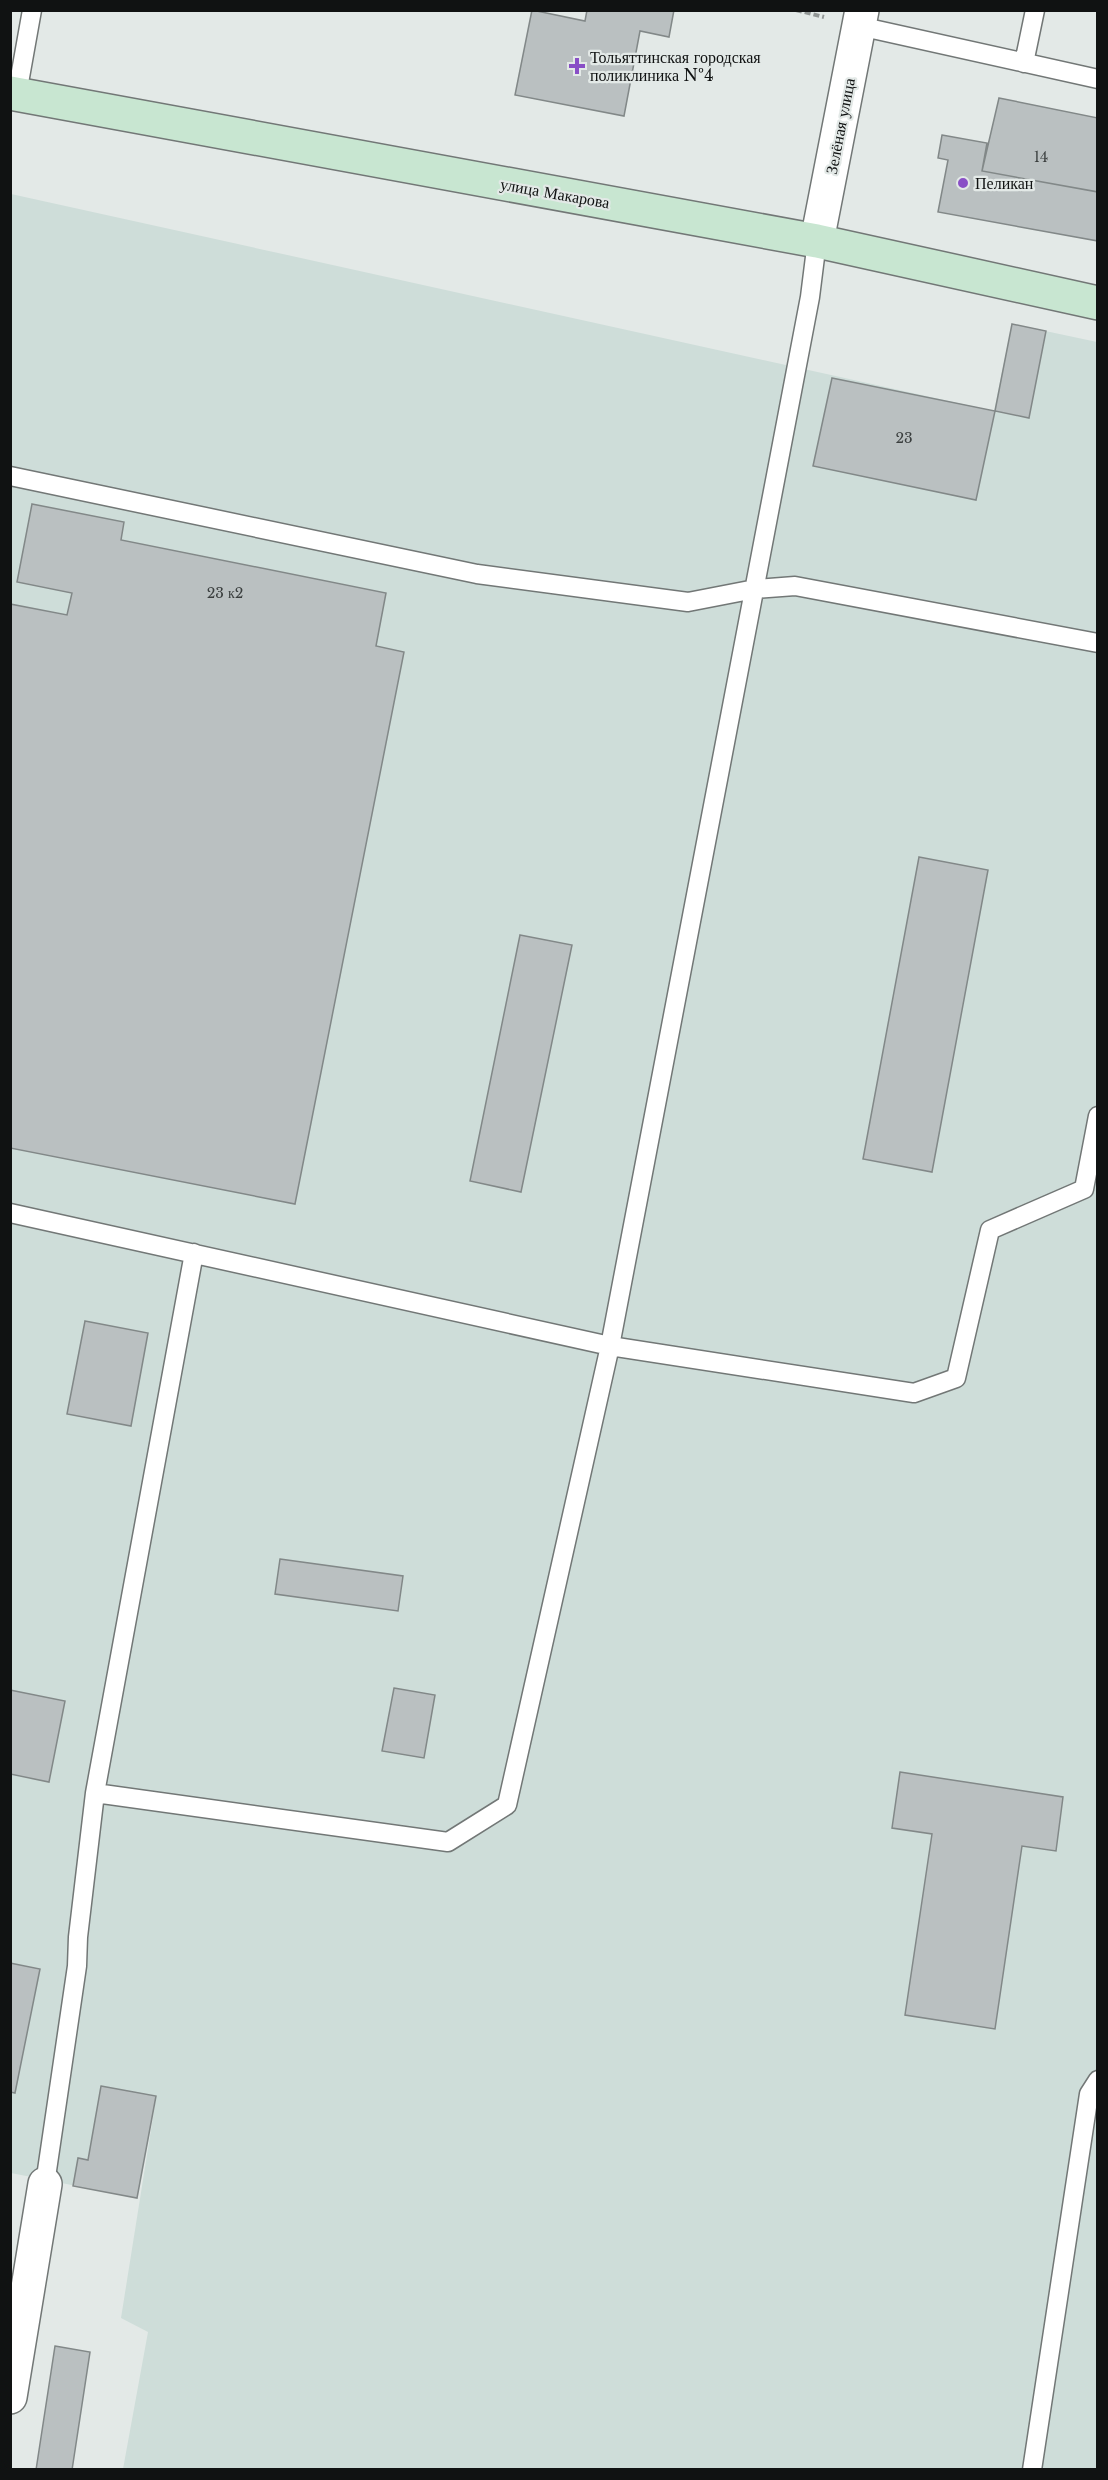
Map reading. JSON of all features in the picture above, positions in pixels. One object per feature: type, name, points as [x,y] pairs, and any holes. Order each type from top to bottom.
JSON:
[{"type":"street","name":"Зелёная улица","points":[[818,241],[861,18]]},
{"type":"street","name":"улица Макарова","points":[[14,94],[818,241],[1098,303]]},
{"type":"street","points":[[10,2397],[45,2184]]},
{"type":"lane","points":[[14,94],[32,10]]},
{"type":"lane","points":[[1024,63],[1035,10]]},
{"type":"lane","points":[[861,18],[1024,63],[1098,79]]},
{"type":"lane","points":[[95,1793],[448,1842],[507,1805],[610,1346],[810,297],[818,241]]},
{"type":"lane","points":[[10,476],[477,574],[688,602],[755,589],[795,586],[1098,643]]},
{"type":"lane","points":[[10,1213],[610,1346],[914,1393],[956,1378],[990,1230],[1091,1190],[1098,1116]]},
{"type":"lane","points":[[45,2184],[77,1965],[78,1936],[95,1793],[194,1253]]},
{"type":"lane","points":[[1032,2469],[1089,2094],[1098,2080]]},
{"type":"shaded area","points":[[11,194],[994,411],[1012,324],[1097,342],[1097,2469],[123,2469],[148,2332],[121,2318],[157,2092],[137,2198],[11,2173]]},
{"type":"building","name":"Тольяттинская городская поликлиника №4","points":[[532,10],[585,21],[587,10],[674,10],[669,37],[640,31],[624,116],[515,95]]},
{"type":"building","points":[[999,98],[1098,118],[1098,192],[982,171]]},
{"type":"building","points":[[942,135],[987,143],[982,171],[1098,192],[1098,241],[938,212],[948,160],[938,158]]},
{"type":"building","points":[[1012,324],[1046,331],[1029,418],[995,411]]},
{"type":"building","points":[[832,378],[995,411],[976,500],[813,466]]},
{"type":"building","points":[[32,504],[124,522],[121,540],[386,593],[376,646],[404,652],[295,1204],[10,1148],[10,604],[67,615],[72,593],[17,582]]},
{"type":"building","points":[[919,857],[988,870],[932,1172],[863,1159]]},
{"type":"building","points":[[520,935],[572,945],[521,1192],[470,1181]]},
{"type":"building","points":[[85,1321],[148,1333],[131,1426],[67,1414]]},
{"type":"building","points":[[280,1559],[403,1576],[398,1611],[275,1594]]},
{"type":"building","points":[[394,1688],[435,1695],[424,1758],[382,1751]]},
{"type":"building","points":[[10,1690],[65,1701],[49,1782],[10,1774]]},
{"type":"building","points":[[900,1772],[1063,1797],[1056,1851],[1022,1846],[995,2029],[905,2015],[932,1834],[892,1828]]},
{"type":"building","points":[[10,1963],[40,1969],[15,2093],[10,2092]]},
{"type":"building","points":[[101,2086],[156,2096],[137,2198],[73,2186],[78,2158],[88,2160]]},
{"type":"building","points":[[55,2346],[90,2352],[72,2470],[36,2470]]},
{"type":"place","name":"Тольяттинская городская поликлиника №4","points":[[577,66]]},
{"type":"place","name":"Пеликан","points":[[963,183]]}]
